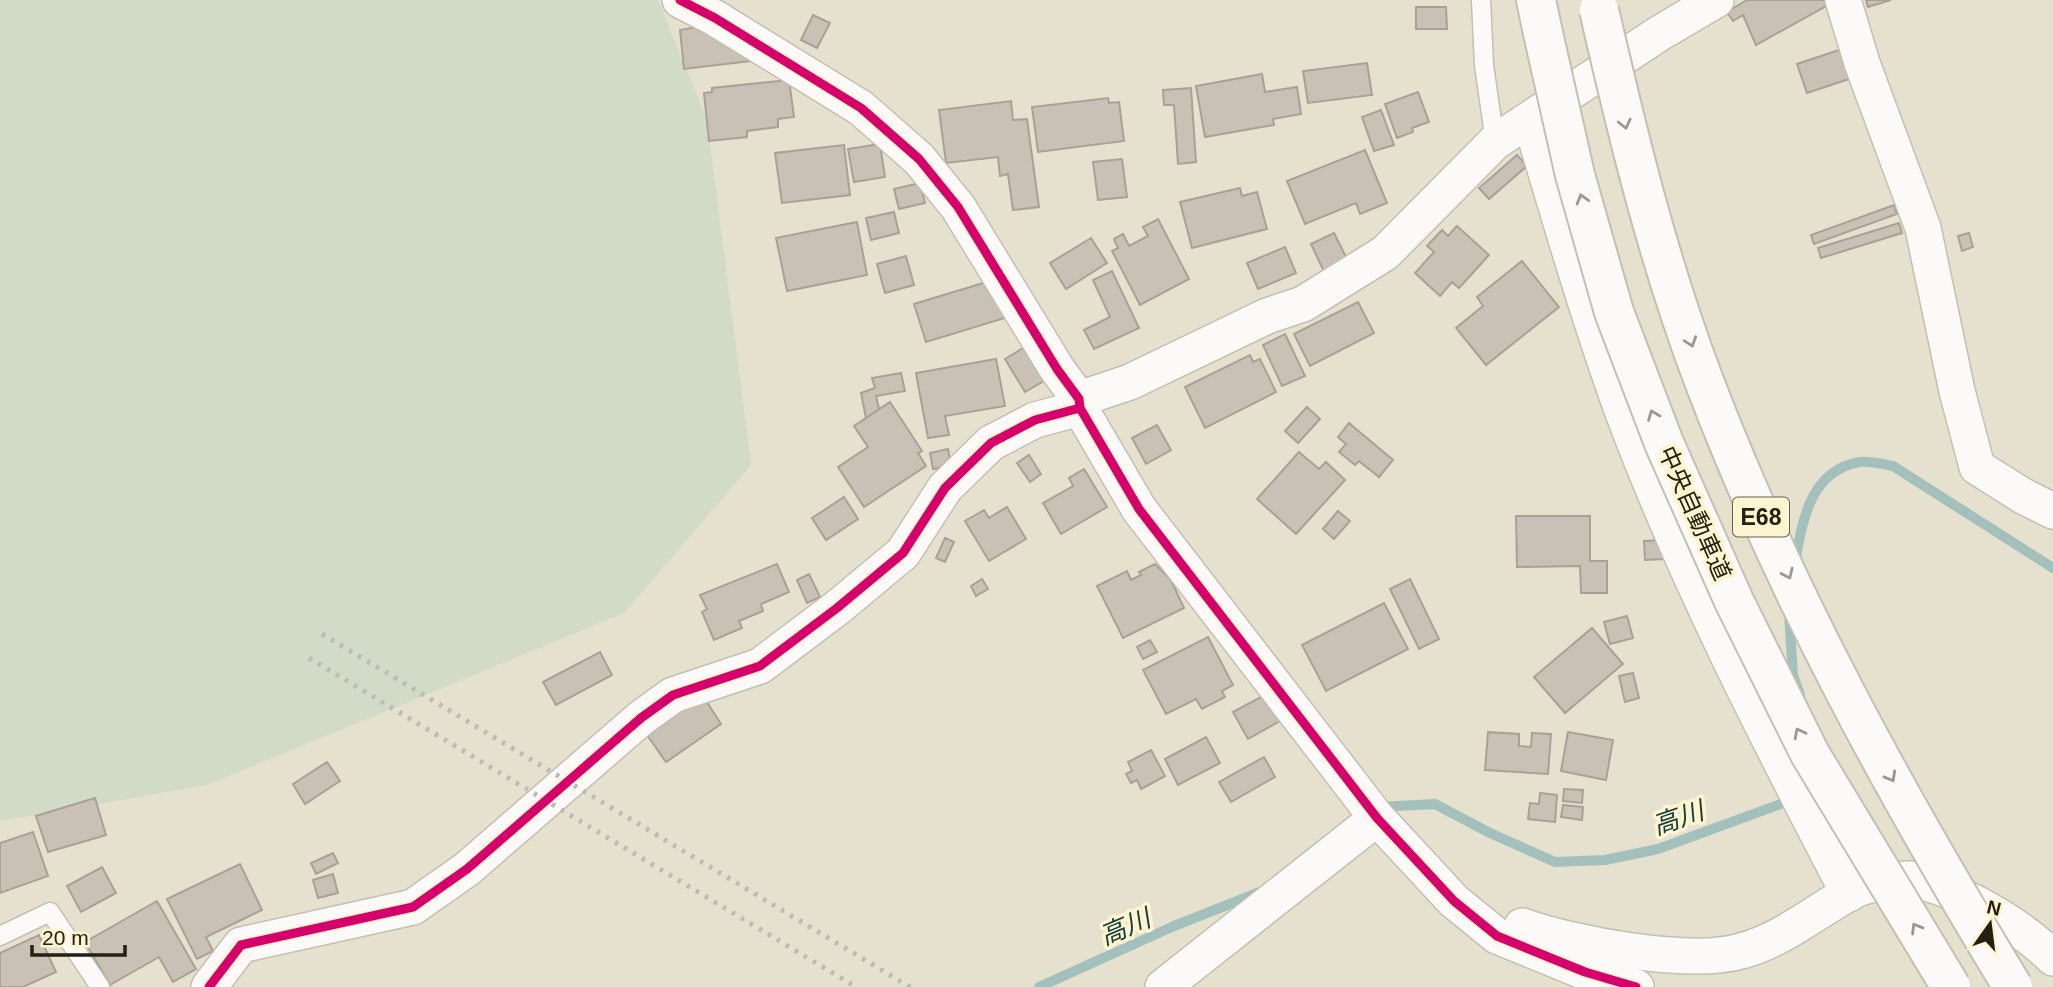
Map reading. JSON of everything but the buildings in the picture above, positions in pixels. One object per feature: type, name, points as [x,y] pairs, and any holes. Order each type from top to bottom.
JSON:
[{"type":"highway","name":"E68","points":[[1598,5],[1628,135],[1660,253],[1704,380],[1752,498],[1858,718],[1944,874],[2013,987]]},
{"type":"highway","name":"中央自動車道","points":[[1539,16],[1576,175],[1614,312],[1664,443],[1734,601],[1810,754],[1951,987]]},
{"type":"street","points":[[680,0],[715,18],[860,108],[919,159],[958,207],[1080,404],[1139,509],[1377,818],[1454,901],[1497,936],[1585,972],[1636,987]]},
{"type":"street","points":[[209,987],[241,945],[413,907],[467,869],[641,718],[673,695],[760,666],[837,608],[903,553],[945,488],[990,443],[1035,420],[1130,382],[1267,316],[1303,304],[1385,253],[1495,142],[1660,33],[1716,0]]},
{"type":"street","points":[[1843,0],[1871,88],[1923,228],[1957,391],[1977,467],[2053,511]]},
{"type":"street","points":[[1530,119],[1574,267],[1626,418],[1695,584],[1761,727],[1849,894]]},
{"type":"street","points":[[1163,987],[1377,818]]},
{"type":"street","points":[[1454,901],[1538,932],[1617,948],[1692,957],[1741,951],[1799,926],[1855,890],[1907,878],[1943,889],[1999,917],[2053,958]]},
{"type":"lane","points":[[1481,0],[1484,65],[1495,142]]},
{"type":"lane","points":[[0,936],[50,912],[100,987]]},
{"type":"green space","points":[[0,0],[658,0],[707,120],[751,465],[624,613],[207,785],[0,821]]},
{"type":"waterway","name":"高川","points":[[1795,564],[1805,515],[1819,486],[1843,467],[1864,462],[1893,466],[2053,568]]},
{"type":"waterway","name":"高川","points":[[1789,613],[1793,675],[1800,695]]},
{"type":"waterway","name":"高川","points":[[1379,807],[1435,804],[1490,833],[1555,862],[1605,860],[1658,849],[1791,798]]},
{"type":"waterway","name":"高川","points":[[1039,987],[1174,926],[1260,892]]},
{"type":"railway","points":[[322,634],[910,987]]},
{"type":"railway","points":[[309,658],[856,987]]},
{"type":"cycle path","points":[[680,0],[715,18],[861,108],[919,159],[958,207],[1057,369],[1079,399],[1080,408],[1139,509],[1377,818],[1454,901],[1497,936],[1585,972],[1636,987]]},
{"type":"cycle path","points":[[209,987],[241,945],[413,907],[467,869],[641,718],[673,695],[760,666],[837,608],[903,553],[945,488],[991,443],[1035,420],[1080,408]]}]
